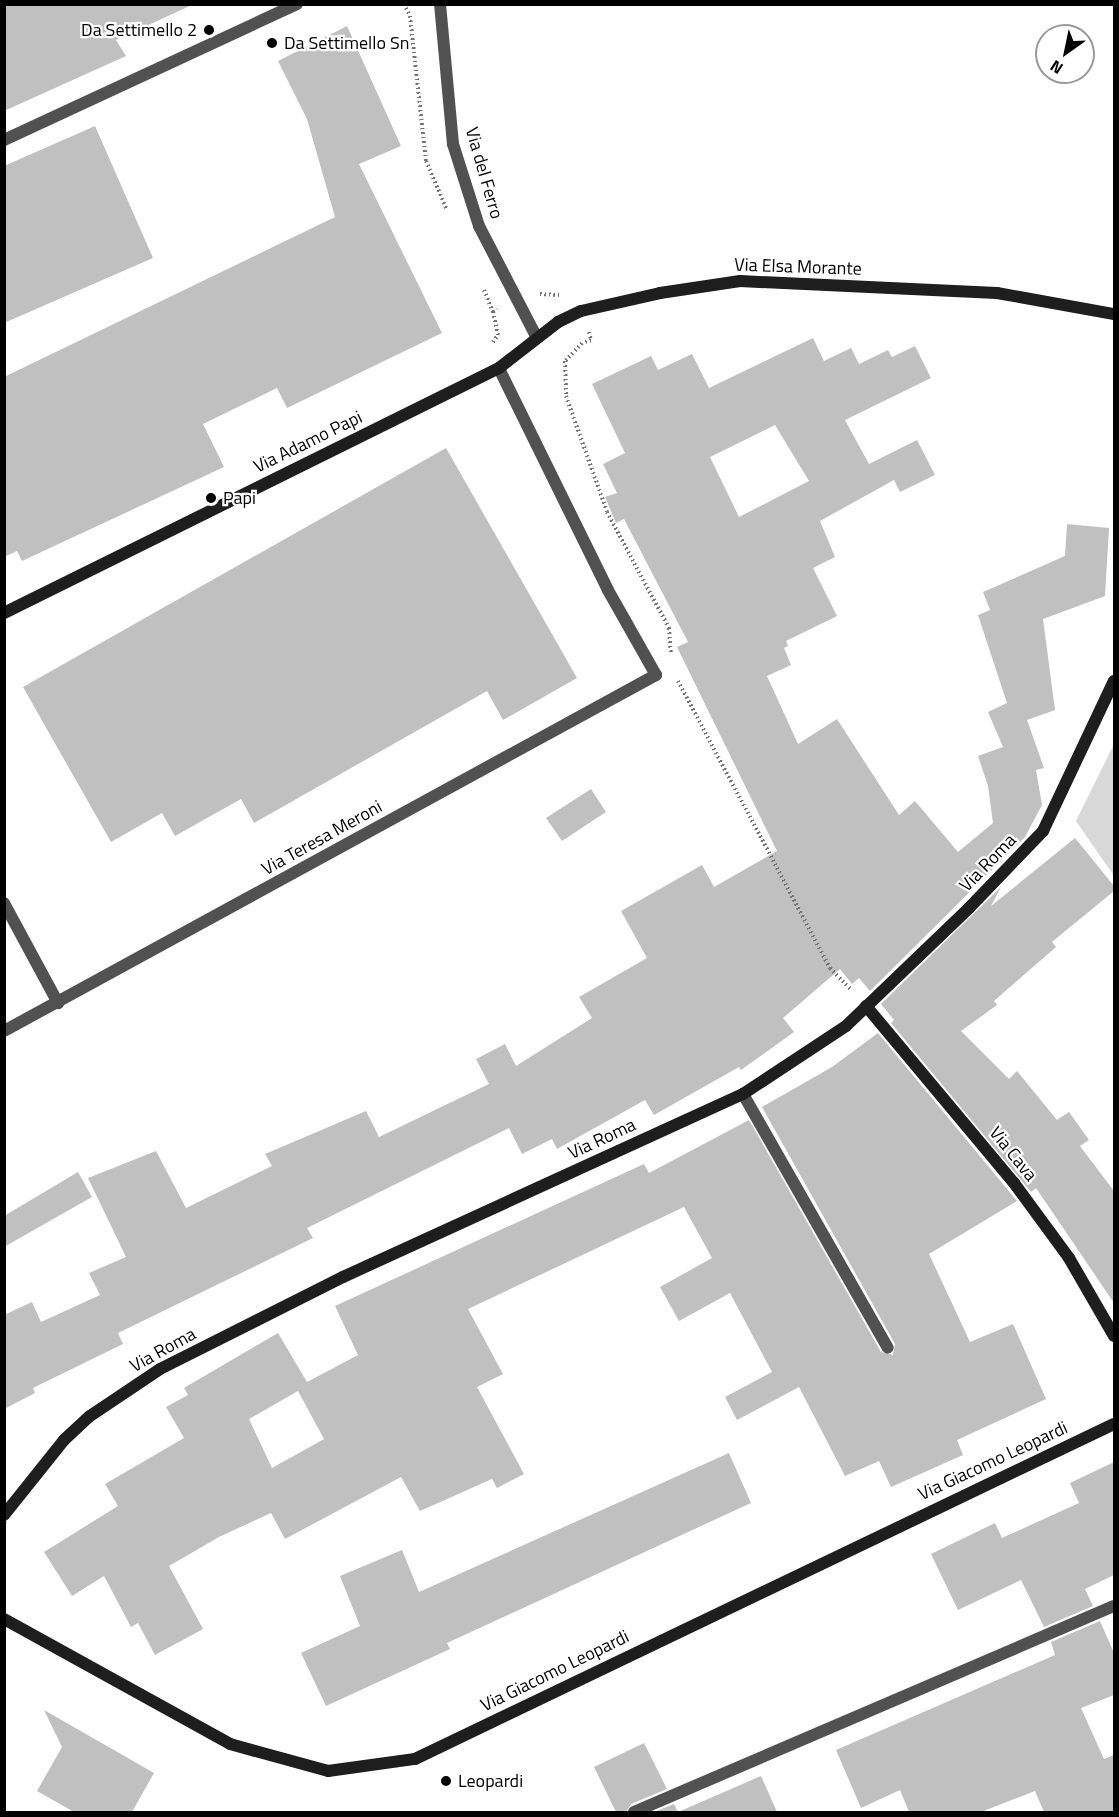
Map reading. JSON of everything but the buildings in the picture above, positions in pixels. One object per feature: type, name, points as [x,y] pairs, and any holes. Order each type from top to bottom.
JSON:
[{"type":"street","points":[[4,140],[297,4]]},
{"type":"street","name":"Via del Ferro","points":[[440,4],[453,144],[479,226],[537,338]]},
{"type":"street","name":"Via Elsa Morante","points":[[499,368],[537,338],[581,311],[660,293],[741,281],[997,293],[1114,314]]},
{"type":"street","name":"Via Adamo Papi","points":[[4,613],[499,368]]},
{"type":"street","name":"Via Teresa Meroni","points":[[4,1031],[656,675],[608,590],[499,368]]},
{"type":"street","name":"Via Roma","points":[[4,1515],[39,1468],[90,1416],[160,1369],[343,1277],[743,1094],[846,1026],[1043,831],[1114,681]]},
{"type":"street","points":[[4,903],[58,1003]]},
{"type":"street","name":"Via Cava","points":[[866,1006],[1014,1183],[1069,1258],[1114,1336]]},
{"type":"street","points":[[743,1094],[888,1348]]},
{"type":"street","name":"Via Giacomo Leopardi","points":[[4,1619],[230,1744],[328,1771],[415,1759],[1114,1424]]},
{"type":"street","points":[[634,1812],[1114,1606]]},
{"type":"path","points":[[581,311],[591,340],[582,343],[565,361],[566,396],[607,512],[669,628],[672,659]]},
{"type":"path","points":[[489,346],[498,335],[493,312]]},
{"type":"path","points":[[676,675],[830,968],[866,1006]]},
{"type":"shaded area","points":[[1114,744],[1114,876],[1076,821]]},
{"type":"place","name":"Da Settimello 2","points":[[209,30]]},
{"type":"place","name":"Da Settimello Sn","points":[[272,43]]},
{"type":"place","name":"Papi","points":[[211,498]]},
{"type":"place","name":"Leopardi","points":[[446,1781]]}]
